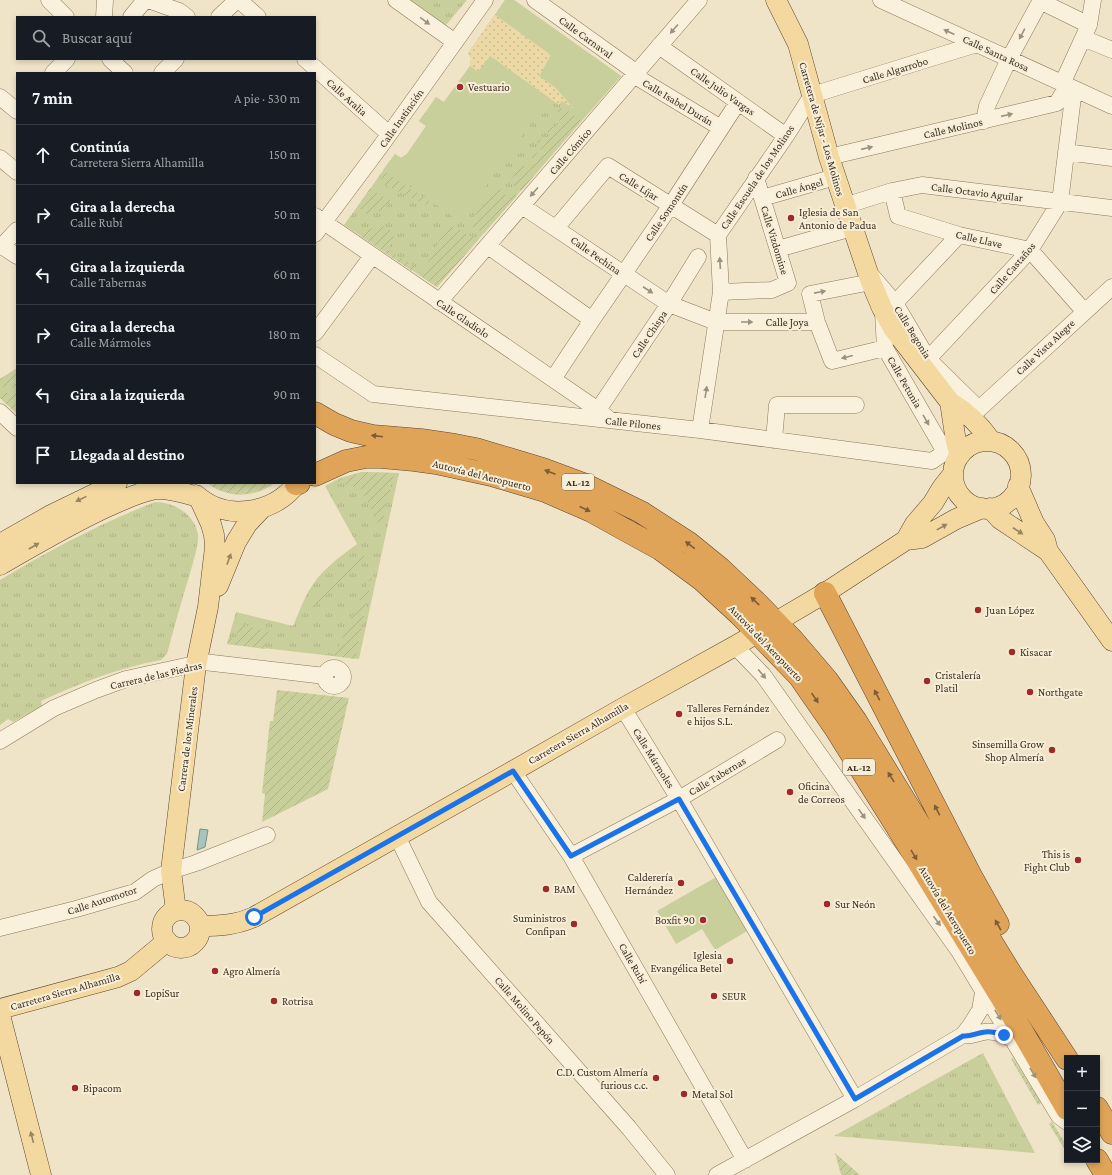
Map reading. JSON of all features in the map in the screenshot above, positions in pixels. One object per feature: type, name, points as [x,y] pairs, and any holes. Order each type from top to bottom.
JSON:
[{"type":"highway","name":"Autovía del Aeropuerto","points":[[316,414],[351,431],[373,436],[430,441],[476,450],[543,469],[586,486],[641,512],[689,543],[721,569],[776,622],[828,680],[856,721],[1010,972],[1065,1055]]},
{"type":"highway","name":"Autovía del Aeropuerto","points":[[316,474],[338,463],[366,457],[414,460],[468,469],[545,492],[592,511],[660,549],[702,580],[728,604],[799,676],[835,728],[1022,1043],[1064,1105]]},
{"type":"highway","points":[[825,593],[970,874],[1057,1029],[1067,1055]]},
{"type":"highway","points":[[1100,1113],[1112,1133]]},
{"type":"highway","points":[[1099,1163],[1106,1175]]},
{"type":"main road","name":"Carretera de Níjar - Los Molinos","points":[[776,0],[798,44],[835,177],[868,276],[889,306],[893,328],[925,361],[950,402]]},
{"type":"main road","points":[[950,402],[962,410],[975,413],[983,429],[992,441]]},
{"type":"main road","points":[[950,402],[956,442],[954,460],[956,490],[974,506],[986,508],[998,506],[1012,498],[1021,476],[1020,467],[1017,460],[1007,447],[992,441],[976,443],[968,446],[954,460]]},
{"type":"main road","name":"Carretera Sierra Alhamilla","points":[[906,540],[915,524],[933,504],[942,488],[954,460]]},
{"type":"main road","points":[[0,544],[51,514],[115,484]]},
{"type":"main road","points":[[0,565],[72,525],[114,504],[156,489],[194,492],[212,505],[233,511],[248,511],[262,508],[279,501],[298,484]]},
{"type":"main road","points":[[1018,486],[1034,523],[1045,540],[1048,551],[1112,641]]},
{"type":"main road","name":"Carrera de los Minerales","points":[[176,911],[171,871],[196,665],[208,607],[215,553],[215,541],[211,524],[194,492]]},
{"type":"main road","name":"Carrera de los Minerales","points":[[208,607],[236,542],[247,524],[262,508]]},
{"type":"main road","points":[[986,508],[1048,551]]},
{"type":"main road","name":"Carretera Sierra Alhamilla","points":[[200,926],[226,926],[254,917],[622,708],[735,646],[825,593],[906,540],[922,538],[956,519],[986,508]]},
{"type":"main road","points":[[181,910],[191,913],[198,921],[200,926],[199,937],[192,945],[182,948],[171,945],[167,941],[162,926],[167,917],[176,911],[181,910]]},
{"type":"main road","name":"Carretera Sierra Alhamilla","points":[[0,1009],[86,986],[124,974],[141,964],[167,941]]},
{"type":"main road","points":[[0,1015],[41,1175]]},
{"type":"street","points":[[49,0],[65,16]]},
{"type":"street","points":[[104,0],[104,16]]},
{"type":"street","points":[[132,16],[147,0],[179,11],[186,16]]},
{"type":"street","points":[[220,16],[238,0],[257,16]]},
{"type":"street","name":"Calle Instinción","points":[[318,224],[389,134],[485,0]]},
{"type":"street","name":"Calle Carnaval","points":[[535,0],[636,75]]},
{"type":"street","name":"Calle Cómico","points":[[439,302],[699,0]]},
{"type":"street","name":"Calle Santa Rosa","points":[[881,0],[1112,106]]},
{"type":"street","points":[[984,121],[987,106],[1009,59],[1040,0],[1112,50]]},
{"type":"street","points":[[1067,86],[1086,32],[1093,0]]},
{"type":"street","points":[[398,1],[455,42]]},
{"type":"street","name":"Calle Algarrobo","points":[[812,95],[977,44]]},
{"type":"street","name":"Calle Julio Vargas","points":[[659,46],[786,136]]},
{"type":"street","points":[[54,72],[66,60]]},
{"type":"street","points":[[111,60],[124,72]]},
{"type":"street","points":[[163,72],[175,60]]},
{"type":"street","name":"Calle Aralia","points":[[306,60],[389,134]]},
{"type":"street","name":"Calle Isabel Durán","points":[[636,75],[721,128]]},
{"type":"street","name":"Calle Molinos","points":[[829,157],[1057,103],[1067,86]]},
{"type":"street","name":"Calle Castaños","points":[[925,361],[1030,250],[1060,202],[1066,152],[1067,86]]},
{"type":"street","name":"Calle Escuela de los Molinos","points":[[700,430],[721,292],[718,235],[786,136],[812,95]]},
{"type":"street","points":[[0,97],[16,110]]},
{"type":"street","name":"Calle Somontín","points":[[553,379],[671,205],[738,102]]},
{"type":"street","points":[[1066,152],[1112,158]]},
{"type":"street","points":[[0,158],[16,171]]},
{"type":"street","name":"Calle Líjar","points":[[556,228],[608,166],[718,235]]},
{"type":"street","name":"Calle Ángel","points":[[762,198],[835,177]]},
{"type":"street","name":"Calle Vizdomine","points":[[721,292],[772,290],[788,283],[756,178]]},
{"type":"street","name":"Calle Octavio Aguilar","points":[[844,206],[892,191],[922,185],[1112,208]]},
{"type":"street","name":"Calle Llave","points":[[892,191],[898,216],[959,235],[1030,250]]},
{"type":"street","name":"Calle Pechina","points":[[522,206],[669,304]]},
{"type":"street","name":"Calle Gladiolo","points":[[318,224],[372,256],[604,415]]},
{"type":"street","points":[[778,249],[852,228]]},
{"type":"street","points":[[16,231],[1,246],[16,255]]},
{"type":"street","points":[[889,306],[959,235]]},
{"type":"street","points":[[488,246],[592,320]]},
{"type":"street","points":[[1030,250],[1084,311]]},
{"type":"street","points":[[316,332],[372,256]]},
{"type":"street","name":"Calle Chispa","points":[[604,415],[698,257]]},
{"type":"street","name":"Calle Joya","points":[[669,304],[716,322],[817,322],[810,294],[868,276]]},
{"type":"street","name":"Calle Vista Alegre","points":[[975,413],[1084,311],[1112,287]]},
{"type":"street","name":"Calle Petunia","points":[[889,306],[885,348],[954,460]]},
{"type":"street","points":[[817,322],[832,361],[885,348]]},
{"type":"street","name":"Calle Pilones","points":[[316,356],[373,394],[604,415],[700,430],[932,461],[954,460]]},
{"type":"street","name":"Calle Begonia","points":[[925,361],[975,413]]},
{"type":"street","points":[[774,440],[777,405],[856,405]]},
{"type":"street","points":[[0,412],[16,427]]},
{"type":"street","points":[[717,1175],[855,1099],[963,1036],[980,1010],[985,982],[959,951],[763,675],[735,646]]},
{"type":"street","name":"Carrera de las Piedras","points":[[0,741],[54,708],[96,690],[126,680],[204,662],[325,676]]},
{"type":"street","name":"Calle Mármoles","points":[[622,708],[679,799],[855,1099]]},
{"type":"street","name":"Calle Tabernas","points":[[571,856],[679,799],[777,740]]},
{"type":"street","name":"Calle Rubí","points":[[513,771],[571,856],[745,1160]]},
{"type":"street","name":"Calle Automotor","points":[[0,928],[76,909],[135,892],[153,879],[171,871],[196,863],[267,834]]},
{"type":"street","name":"Calle Molino Pepón","points":[[397,836],[429,902],[629,1128],[667,1175]]},
{"type":"street","points":[[963,1036],[970,1037],[986,1031],[997,1032],[1022,1043],[1059,1116],[1064,1120]]},
{"type":"green space","points":[[400,0],[467,0],[440,32]]},
{"type":"green space","points":[[505,0],[514,0],[621,76],[437,287],[344,225],[395,154],[401,158],[407,154],[426,126],[419,121],[436,97],[444,102],[470,66],[471,59],[468,53]]},
{"type":"green space","points":[[505,0],[514,0],[621,76],[585,117],[574,109],[556,88],[539,76],[551,55],[495,15]]},
{"type":"green space","points":[[490,56],[549,98],[460,222],[391,171],[389,174],[383,170],[395,154],[401,158],[407,154],[426,126],[419,121],[437,98],[444,102],[470,66],[479,72]]},
{"type":"green space","points":[[564,108],[581,121],[521,191],[511,184],[510,181],[522,165],[528,168],[534,159],[528,155],[532,150],[538,154],[542,147],[537,143],[539,139],[545,142],[550,134],[545,130],[549,124],[555,128],[560,121],[555,117],[560,109]]},
{"type":"green space","points":[[386,172],[433,204],[431,207],[379,182]]},
{"type":"green space","points":[[497,183],[503,186],[500,190],[508,197],[512,192],[517,196],[484,233],[471,226],[470,223]]},
{"type":"green space","points":[[370,189],[390,200],[384,210],[365,214],[358,206]]},
{"type":"green space","points":[[381,225],[394,232],[393,242],[387,249],[415,267],[412,271],[362,237],[367,230]]},
{"type":"green space","points":[[450,225],[478,240],[437,287],[422,277],[422,274],[446,228],[448,229]]},
{"type":"green space","points":[[16,369],[16,413],[0,398],[0,379]]},
{"type":"green space","points":[[16,369],[16,387],[0,386],[0,379],[8,374],[11,376],[15,373],[13,371]]},
{"type":"green space","points":[[0,393],[16,393],[16,404],[12,409],[0,398]]},
{"type":"green space","points":[[362,472],[399,473],[359,659],[227,644],[236,612],[293,626],[313,584],[336,560],[357,544],[325,486],[340,478]]},
{"type":"green space","points":[[362,472],[394,473],[381,529],[361,489],[334,481]]},
{"type":"green space","points":[[209,484],[273,484],[258,492],[241,495],[224,492]]},
{"type":"green space","points":[[155,502],[169,504],[182,510],[188,515],[196,527],[198,534],[195,556],[167,654],[161,660],[130,667],[70,688],[41,701],[42,706],[13,722],[8,719],[0,725],[0,580],[76,538]]},
{"type":"green space","points":[[363,554],[366,558],[312,608],[316,599],[333,577],[340,570]]},
{"type":"green space","points":[[373,572],[355,659],[334,656]]},
{"type":"green space","points":[[240,624],[270,632],[265,649],[227,644],[229,637],[235,639]]},
{"type":"green space","points":[[277,690],[349,698],[328,789],[262,822],[265,794],[262,793],[270,721],[273,721]]},
{"type":"green space","name":"Boxfit 90","points":[[718,876],[749,930],[715,950],[702,929],[676,944],[657,911]]},
{"type":"green space","points":[[983,1053],[1035,1153],[834,1136]]},
{"type":"green space","points":[[1013,1058],[1041,1103],[1038,1105],[1011,1059]]},
{"type":"green space","points":[[1052,1122],[1064,1141],[1064,1148],[1049,1124]]},
{"type":"green space","points":[[835,1153],[860,1175],[841,1175]]},
{"type":"sand","points":[[505,0],[514,0],[585,51],[552,50],[549,83],[556,88],[561,89],[574,109],[562,101],[559,105],[490,56],[478,72],[470,66],[471,59],[468,53]]},
{"type":"water","points":[[200,829],[208,830],[205,847],[197,850]]},
{"type":"place","name":"Vestuario","points":[[460,87]]},
{"type":"place","name":"Iglesia de San Antonio de Padua","points":[[791,218]]},
{"type":"place","name":"Juan López","points":[[978,610]]},
{"type":"place","name":"Kisacar","points":[[1012,652]]},
{"type":"place","name":"Cristalería Platil","points":[[927,681]]},
{"type":"place","name":"Northgate","points":[[1030,692]]},
{"type":"place","name":"Talleres Fernández e hijos S.L.","points":[[679,714]]},
{"type":"place","name":"Sinsemilla Grow Shop Almería","points":[[1052,750]]},
{"type":"place","name":"Oficina de Correos","points":[[790,792]]},
{"type":"place","name":"This is Fight Club","points":[[1078,860]]},
{"type":"place","name":"Calderería Hernández","points":[[681,883]]},
{"type":"place","name":"BAM","points":[[546,889]]},
{"type":"place","name":"Sur Neón","points":[[827,904]]},
{"type":"place","name":"Boxfit 90","points":[[703,920]]},
{"type":"place","name":"Suministros Confipan","points":[[574,924]]},
{"type":"place","name":"Iglesia Evangélica Betel","points":[[730,961]]},
{"type":"place","name":"Agro Almería","points":[[215,971]]},
{"type":"place","name":"LopiSur","points":[[137,993]]},
{"type":"place","name":"SEUR","points":[[714,996]]},
{"type":"place","name":"Rotrisa","points":[[274,1001]]},
{"type":"place","name":"C.D. Custom Almería furious c.c.","points":[[656,1078]]},
{"type":"place","name":"Bipacom","points":[[75,1088]]},
{"type":"place","name":"Metal Sol","points":[[684,1094]]},
{"type":"route","points":[[254,917],[513,771],[571,856],[679,799],[855,1099],[963,1036],[970,1037],[986,1031],[997,1032],[1004,1035]]}]
